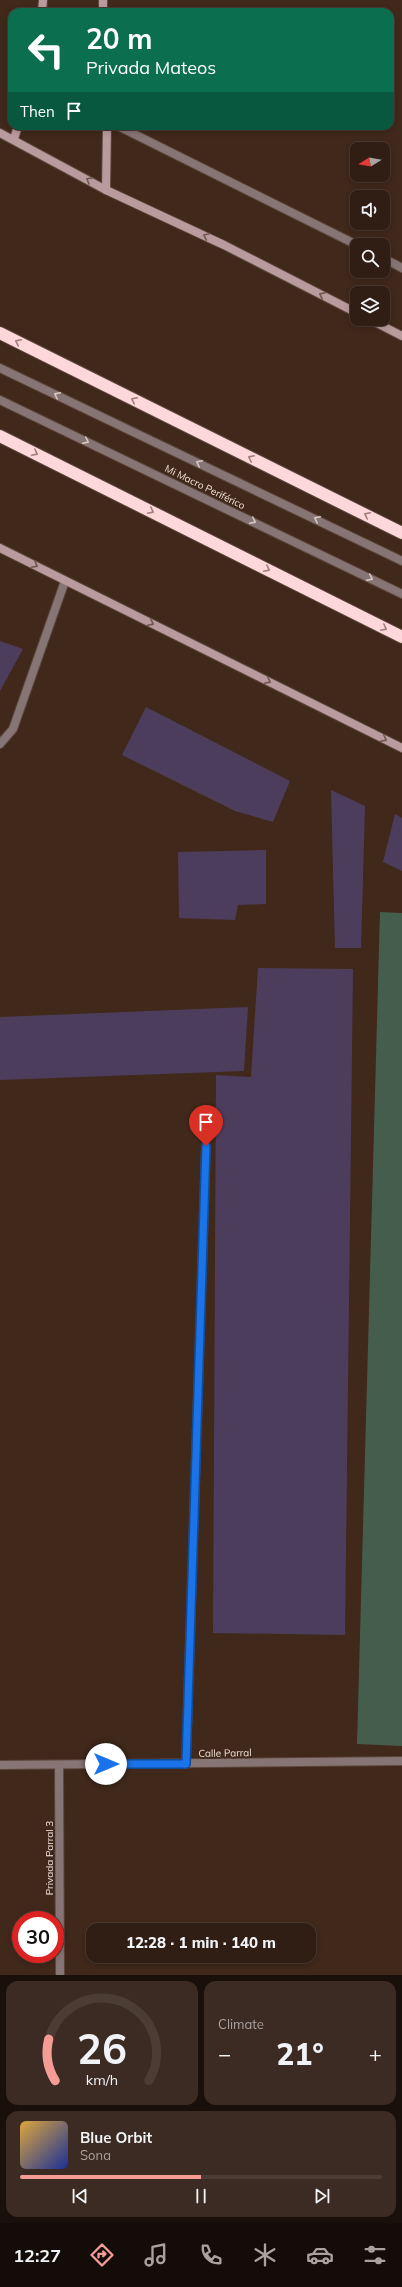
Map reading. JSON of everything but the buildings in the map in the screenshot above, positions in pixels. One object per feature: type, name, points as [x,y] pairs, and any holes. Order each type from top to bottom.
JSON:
[{"type":"highway","points":[[0,334],[402,533]]},
{"type":"highway","points":[[0,436],[402,637]]},
{"type":"main road","points":[[14,139],[17,130]]},
{"type":"main road","points":[[106,190],[107,130]]},
{"type":"main road","points":[[0,133],[14,139],[106,190],[224,245],[350,309]]},
{"type":"main road","points":[[382,326],[402,336]]},
{"type":"main road","points":[[0,548],[402,748]]},
{"type":"street","points":[[126,130],[350,242]]},
{"type":"street","points":[[390,262],[402,268]]},
{"type":"street","name":"Mi Macro Periférico","points":[[0,368],[402,561]]},
{"type":"street","name":"Mi Macro Periférico","points":[[0,400],[402,594]]},
{"type":"street","points":[[0,744],[13,729],[65,581]]},
{"type":"street","points":[[186,1764],[206,1146]]},
{"type":"street","name":"Calle Parral","points":[[0,1766],[402,1761]]},
{"type":"street","name":"Privada Parral 3","points":[[58,1765],[60,1975]]},
{"type":"green space","points":[[380,912],[402,913],[402,1746],[357,1744]]},
{"type":"route","points":[[106,1764],[186,1764],[206,1146]]}]
